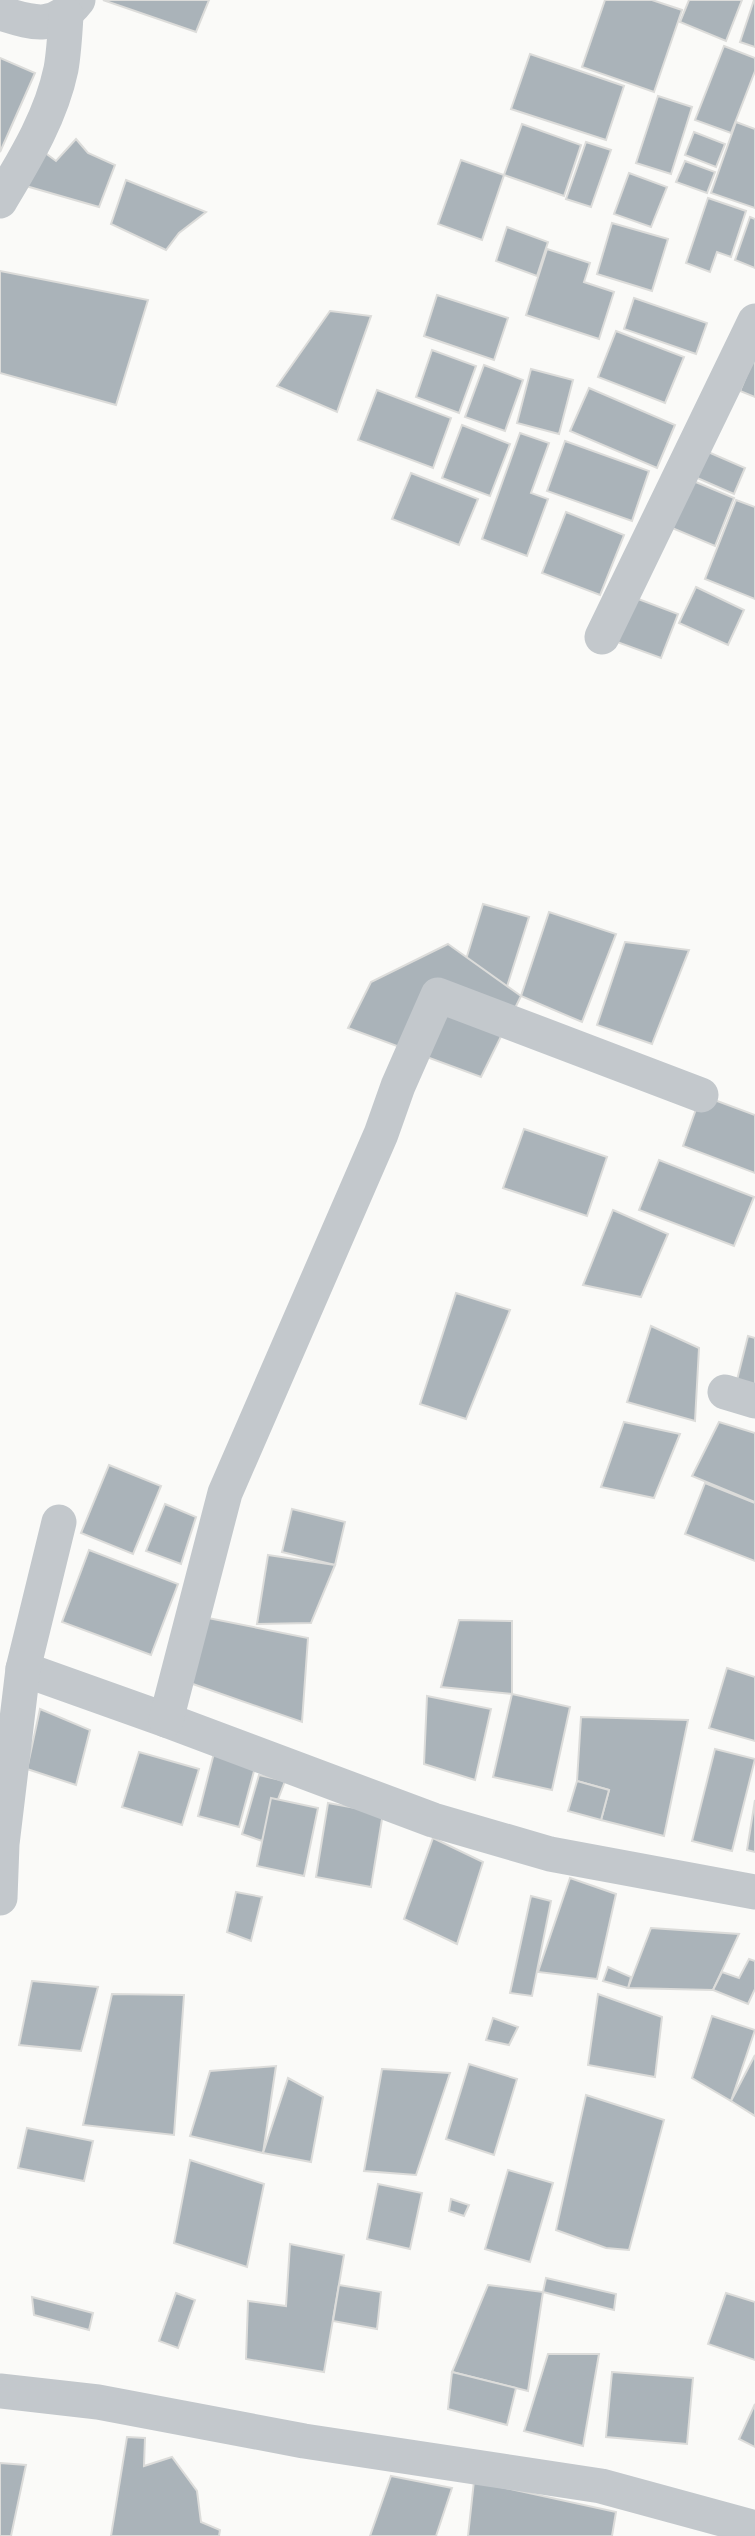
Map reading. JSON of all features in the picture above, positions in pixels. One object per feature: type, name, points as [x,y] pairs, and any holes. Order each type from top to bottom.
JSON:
[{"type":"street","points":[[0,13],[30,22],[72,8],[61,69],[50,106],[36,140],[0,201]]},
{"type":"street","points":[[602,637],[755,321]]},
{"type":"street","points":[[166,1720],[225,1493],[381,1134],[398,1086],[438,995],[701,1096]]},
{"type":"street","points":[[0,1898],[2,1844],[23,1669],[59,1522]]},
{"type":"street","points":[[23,1669],[433,1820],[550,1854],[755,1892]]},
{"type":"street","points":[[0,2391],[98,2402],[304,2441],[601,2486],[755,2528]]},
{"type":"building","points":[[103,0],[209,0],[196,32]]},
{"type":"building","points":[[605,0],[652,0],[682,10],[654,92],[582,67]]},
{"type":"building","points":[[689,0],[742,0],[726,41],[680,22]]},
{"type":"building","points":[[755,0],[755,47],[740,42]]},
{"type":"building","points":[[724,46],[755,58],[755,71],[731,133],[695,120]]},
{"type":"building","points":[[530,54],[624,86],[606,140],[511,109]]},
{"type":"building","points":[[0,58],[35,73],[0,152]]},
{"type":"building","points":[[658,96],[692,107],[671,174],[636,163]]},
{"type":"building","points":[[736,122],[755,129],[755,208],[711,193]]},
{"type":"building","points":[[522,124],[581,145],[564,196],[504,175]]},
{"type":"building","points":[[694,132],[725,144],[716,167],[685,155]]},
{"type":"building","points":[[76,139],[88,153],[115,165],[99,207],[26,186],[40,149],[56,161]]},
{"type":"building","points":[[586,142],[611,150],[591,207],[566,199]]},
{"type":"building","points":[[461,160],[504,175],[482,240],[438,224]]},
{"type":"building","points":[[685,161],[715,172],[707,193],[676,182]]},
{"type":"building","points":[[629,173],[667,187],[651,227],[614,214]]},
{"type":"building","points":[[126,180],[206,212],[179,233],[166,250],[111,224]]},
{"type":"building","points":[[708,198],[746,211],[731,257],[717,252],[710,272],[686,263]]},
{"type":"building","points":[[750,217],[755,219],[755,268],[735,260]]},
{"type":"building","points":[[612,223],[668,239],[652,291],[597,274]]},
{"type":"building","points":[[507,227],[548,242],[537,276],[496,261]]},
{"type":"building","points":[[547,249],[590,263],[584,282],[614,292],[599,339],[526,315]]},
{"type":"building","points":[[0,271],[148,300],[116,405],[0,373]]},
{"type":"building","points":[[437,295],[508,318],[494,360],[424,336]]},
{"type":"building","points":[[634,298],[707,323],[696,354],[624,329]]},
{"type":"building","points":[[330,311],[371,316],[337,412],[277,386]]},
{"type":"building","points":[[616,331],[684,357],[665,403],[598,377]]},
{"type":"building","points":[[432,350],[476,366],[459,413],[416,397]]},
{"type":"building","points":[[755,355],[755,397],[740,391]]},
{"type":"building","points":[[484,365],[523,380],[505,431],[465,417]]},
{"type":"building","points":[[531,369],[573,380],[559,434],[517,423]]},
{"type":"building","points":[[589,388],[675,425],[657,468],[570,431]]},
{"type":"building","points":[[377,390],[451,418],[433,468],[358,440]]},
{"type":"building","points":[[462,425],[510,444],[490,496],[442,478]]},
{"type":"building","points":[[520,433],[549,443],[531,493],[548,499],[527,556],[482,539]]},
{"type":"building","points":[[565,441],[649,471],[632,521],[547,491]]},
{"type":"building","points":[[699,448],[745,468],[734,494],[688,474]]},
{"type":"building","points":[[411,473],[478,499],[459,545],[392,519]]},
{"type":"building","points":[[691,480],[734,498],[715,546],[672,528]]},
{"type":"building","points":[[736,500],[755,507],[755,599],[705,579]]},
{"type":"building","points":[[566,512],[624,535],[600,595],[542,573]]},
{"type":"building","points":[[696,587],[744,610],[728,645],[679,623]]},
{"type":"building","points":[[633,597],[678,614],[661,658],[617,642]]},
{"type":"building","points":[[483,904],[529,917],[505,993],[460,979]]},
{"type":"building","points":[[549,912],[616,934],[582,1022],[521,996]]},
{"type":"building","points":[[625,942],[689,950],[652,1044],[597,1025]]},
{"type":"building","points":[[448,944],[521,996],[481,1077],[348,1028],[371,982]]},
{"type":"building","points":[[701,1095],[755,1115],[755,1173],[683,1146]]},
{"type":"building","points":[[524,1129],[607,1157],[587,1216],[503,1188]]},
{"type":"building","points":[[659,1160],[754,1197],[734,1246],[639,1210]]},
{"type":"building","points":[[613,1210],[668,1234],[641,1297],[583,1285]]},
{"type":"building","points":[[456,1293],[510,1310],[466,1419],[420,1404]]},
{"type":"building","points":[[651,1326],[699,1348],[695,1421],[627,1402]]},
{"type":"building","points":[[748,1336],[755,1338],[755,1401],[733,1396]]},
{"type":"building","points":[[624,1422],[680,1434],[654,1498],[601,1487]]},
{"type":"building","points":[[719,1422],[755,1433],[755,1502],[692,1476]]},
{"type":"building","points":[[109,1465],[161,1486],[133,1554],[81,1533]]},
{"type":"building","points":[[705,1483],[755,1503],[755,1561],[685,1534]]},
{"type":"building","points":[[165,1504],[196,1517],[181,1564],[146,1551]]},
{"type":"building","points":[[292,1509],[345,1522],[335,1565],[282,1552]]},
{"type":"building","points":[[89,1550],[178,1584],[151,1655],[62,1622]]},
{"type":"building","points":[[268,1555],[335,1565],[311,1623],[257,1624]]},
{"type":"building","points":[[208,1618],[308,1638],[302,1722],[190,1683]]},
{"type":"building","points":[[459,1620],[512,1621],[512,1694],[441,1687]]},
{"type":"building","points":[[727,1668],[755,1677],[755,1741],[709,1728]]},
{"type":"building","points":[[512,1694],[570,1707],[552,1790],[493,1777]]},
{"type":"building","points":[[427,1696],[491,1709],[475,1780],[424,1764]]},
{"type":"building","points":[[40,1709],[90,1730],[76,1785],[27,1769]]},
{"type":"building","points":[[581,1717],[688,1720],[664,1836],[601,1820],[609,1790],[577,1781]]},
{"type":"building","points":[[215,1749],[257,1760],[239,1827],[198,1816]]},
{"type":"building","points":[[715,1749],[755,1759],[732,1851],[692,1841]]},
{"type":"building","points":[[139,1752],[199,1769],[182,1825],[122,1807]]},
{"type":"building","points":[[259,1775],[285,1781],[262,1841],[242,1834]]},
{"type":"building","points":[[577,1781],[609,1790],[601,1820],[568,1811]]},
{"type":"building","points":[[271,1798],[318,1808],[304,1876],[257,1866]]},
{"type":"building","points":[[755,1800],[755,1852],[747,1850]]},
{"type":"building","points":[[328,1803],[383,1813],[371,1887],[316,1877]]},
{"type":"building","points":[[433,1838],[483,1862],[457,1944],[404,1919]]},
{"type":"building","points":[[570,1878],[616,1894],[597,1979],[538,1972]]},
{"type":"building","points":[[236,1892],[262,1897],[251,1941],[227,1932]]},
{"type":"building","points":[[531,1896],[551,1901],[532,1996],[510,1993]]},
{"type":"building","points":[[651,1928],[739,1934],[713,1990],[628,1988]]},
{"type":"building","points":[[749,1959],[755,1961],[755,1989],[748,2004],[713,1990],[722,1972],[739,1978]]},
{"type":"building","points":[[608,1967],[631,1977],[628,1988],[603,1981]]},
{"type":"building","points":[[32,1981],[98,1987],[81,2051],[19,2045]]},
{"type":"building","points":[[112,1994],[184,1995],[174,2135],[83,2125]]},
{"type":"building","points":[[598,1994],[662,2017],[655,2077],[588,2065]]},
{"type":"building","points":[[712,2016],[755,2030],[731,2101],[692,2078]]},
{"type":"building","points":[[493,2018],[518,2027],[509,2045],[486,2040]]},
{"type":"building","points":[[755,2055],[755,2116],[731,2101]]},
{"type":"building","points":[[469,2064],[517,2079],[494,2155],[446,2139]]},
{"type":"building","points":[[276,2066],[263,2153],[190,2136],[210,2071]]},
{"type":"building","points":[[382,2069],[450,2073],[416,2175],[364,2171]]},
{"type":"building","points":[[288,2078],[323,2097],[311,2162],[263,2153]]},
{"type":"building","points":[[586,2095],[664,2120],[629,2250],[606,2248],[556,2230]]},
{"type":"building","points":[[27,2128],[93,2141],[84,2181],[18,2168]]},
{"type":"building","points":[[190,2160],[264,2184],[247,2267],[174,2243]]},
{"type":"building","points":[[508,2170],[553,2183],[530,2262],[485,2249]]},
{"type":"building","points":[[378,2184],[422,2193],[410,2249],[367,2239]]},
{"type":"building","points":[[451,2199],[469,2205],[464,2216],[449,2211]]},
{"type":"building","points":[[290,2244],[344,2255],[324,2372],[246,2359],[248,2301],[286,2306]]},
{"type":"building","points":[[546,2278],[616,2294],[614,2310],[543,2292]]},
{"type":"building","points":[[339,2285],[381,2292],[377,2329],[333,2321]]},
{"type":"building","points":[[488,2285],[543,2292],[528,2391],[452,2372]]},
{"type":"building","points":[[176,2293],[195,2300],[178,2348],[159,2341]]},
{"type":"building","points":[[726,2293],[755,2302],[755,2360],[708,2344]]},
{"type":"building","points":[[32,2297],[93,2313],[89,2330],[34,2315]]},
{"type":"building","points":[[548,2354],[599,2354],[583,2446],[524,2431]]},
{"type":"building","points":[[452,2372],[516,2388],[507,2425],[448,2409]]},
{"type":"building","points":[[612,2372],[693,2378],[687,2444],[606,2437]]},
{"type":"building","points":[[755,2404],[755,2447],[739,2439]]},
{"type":"building","points":[[127,2437],[145,2438],[144,2466],[172,2457],[197,2491],[201,2522],[220,2530],[219,2536],[111,2536]]},
{"type":"building","points":[[0,2463],[26,2465],[11,2536],[0,2536]]},
{"type":"building","points":[[391,2476],[452,2488],[436,2536],[370,2536]]},
{"type":"building","points":[[474,2481],[616,2512],[612,2536],[468,2536]]}]
